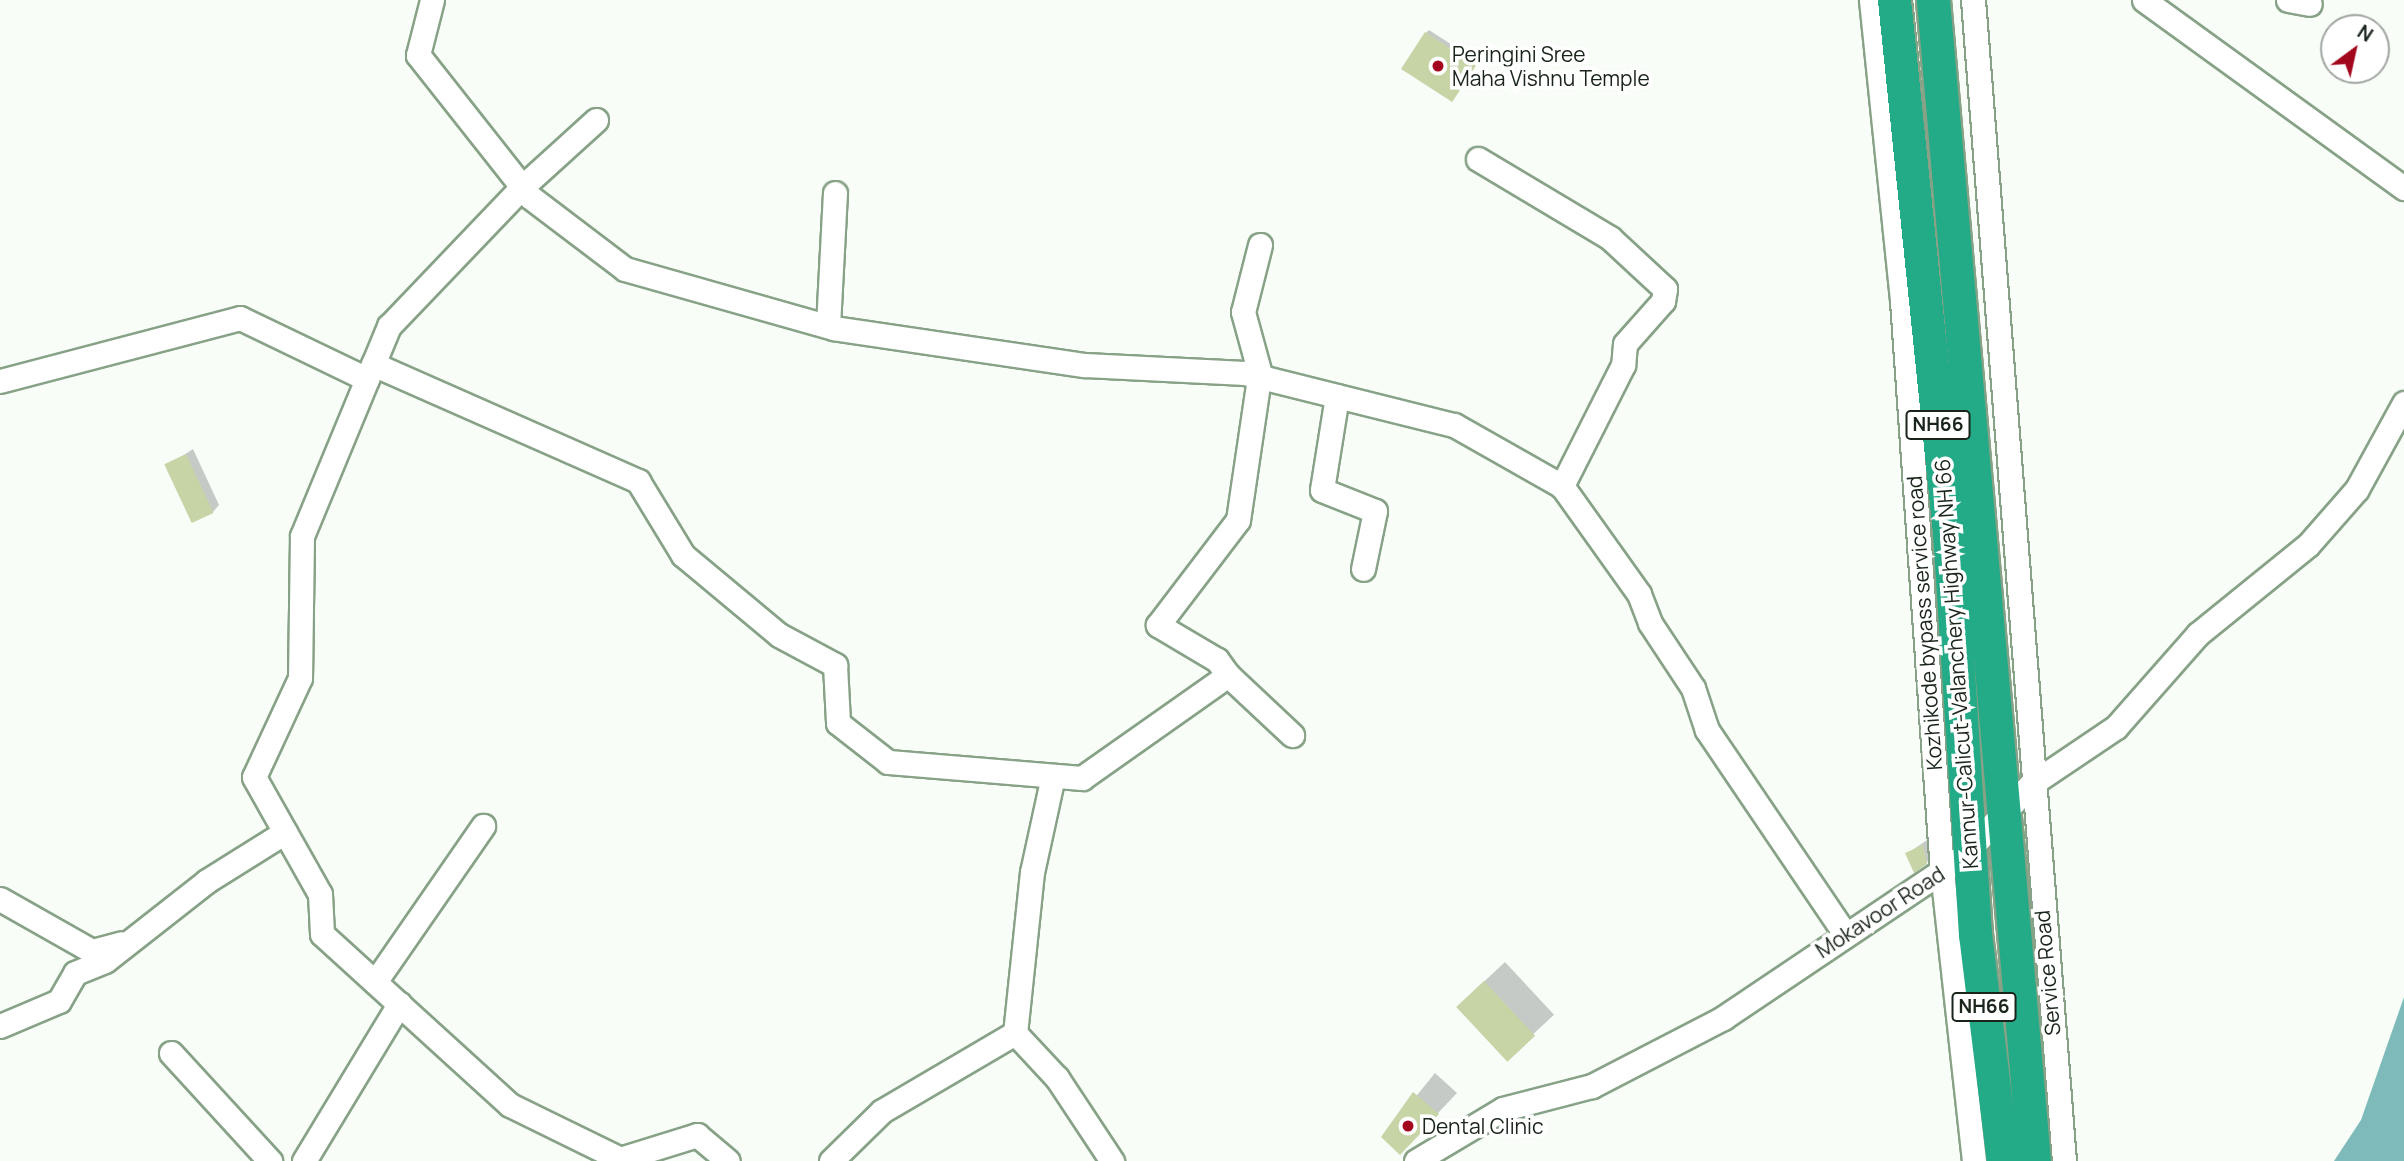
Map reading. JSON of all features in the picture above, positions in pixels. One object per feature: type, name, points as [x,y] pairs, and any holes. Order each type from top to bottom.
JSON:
[{"type":"highway","name":"Kannur-Calicut-Valanchery Highway NH 66","points":[[1894,0],[1949,532],[1970,852],[2003,1161]]},
{"type":"highway","points":[[1933,0],[2034,1161]]},
{"type":"street","points":[[432,0],[418,55],[522,187],[625,269],[828,326],[1085,365],[1260,377],[1454,425],[1562,486],[1639,594],[1650,623],[1693,688],[1707,730],[1845,934]]},
{"type":"street","name":"Kozhikode bypass service road","points":[[1871,0],[1902,301],[1942,871],[1974,1161]]},
{"type":"street","name":"Service Road","points":[[1973,0],[2030,785],[2064,1161]]},
{"type":"street","points":[[2144,0],[2404,188]]},
{"type":"street","points":[[596,120],[522,187],[388,326],[302,536],[300,678],[254,777],[320,894],[323,934],[510,1105],[620,1159],[697,1135],[728,1161]]},
{"type":"street","points":[[1478,159],[1610,238],[1665,289],[1663,301],[1625,344],[1623,365],[1562,486]]},
{"type":"street","points":[[828,326],[835,193]]},
{"type":"street","points":[[1260,245],[1242,312],[1260,377],[1238,520],[1158,625],[1217,660],[1228,675],[1292,735]]},
{"type":"street","points":[[0,381],[240,318],[638,481],[683,555],[779,635],[835,665],[838,723],[888,762],[1082,778],[1228,675]]},
{"type":"street","points":[[1338,396],[1322,490],[1375,511],[1363,569]]},
{"type":"street","name":"Mokavoor Road","points":[[1416,1161],[1503,1108],[1592,1086],[1711,1024],[1970,852],[2030,785],[2116,727],[2198,634],[2308,545],[2357,489],[2404,403]]},
{"type":"street","points":[[1053,776],[1032,872],[1015,1033],[1056,1078],[1112,1161]]},
{"type":"street","points":[[375,982],[483,826]]},
{"type":"street","points":[[0,1026],[59,1002],[75,973],[105,961],[127,941],[285,832]]},
{"type":"street","points":[[0,899],[92,951],[127,941]]},
{"type":"street","points":[[304,1161],[399,1004]]},
{"type":"street","points":[[831,1161],[881,1111],[1015,1033]]},
{"type":"street","points":[[171,1053],[270,1161]]},
{"type":"water","points":[[2404,997],[2404,1161],[2334,1161],[2361,1120]]},
{"type":"building","name":"Peringini Sree Maha Vishnu Temple","points":[[1425,32],[1476,65],[1452,102],[1401,69]]},
{"type":"building","points":[[186,454],[213,513],[192,523],[164,464]]},
{"type":"building","points":[[1923,845],[1927,864],[1914,873],[1905,853]]},
{"type":"building","points":[[1484,981],[1535,1036],[1507,1062],[1456,1007]]},
{"type":"building","name":"Dental Clinic","points":[[1413,1092],[1439,1114],[1400,1155],[1381,1137]]},
{"type":"place","name":"Peringini Sree Maha Vishnu Temple","points":[[1438,66]]},
{"type":"place","name":"Dental Clinic","points":[[1408,1126]]}]
